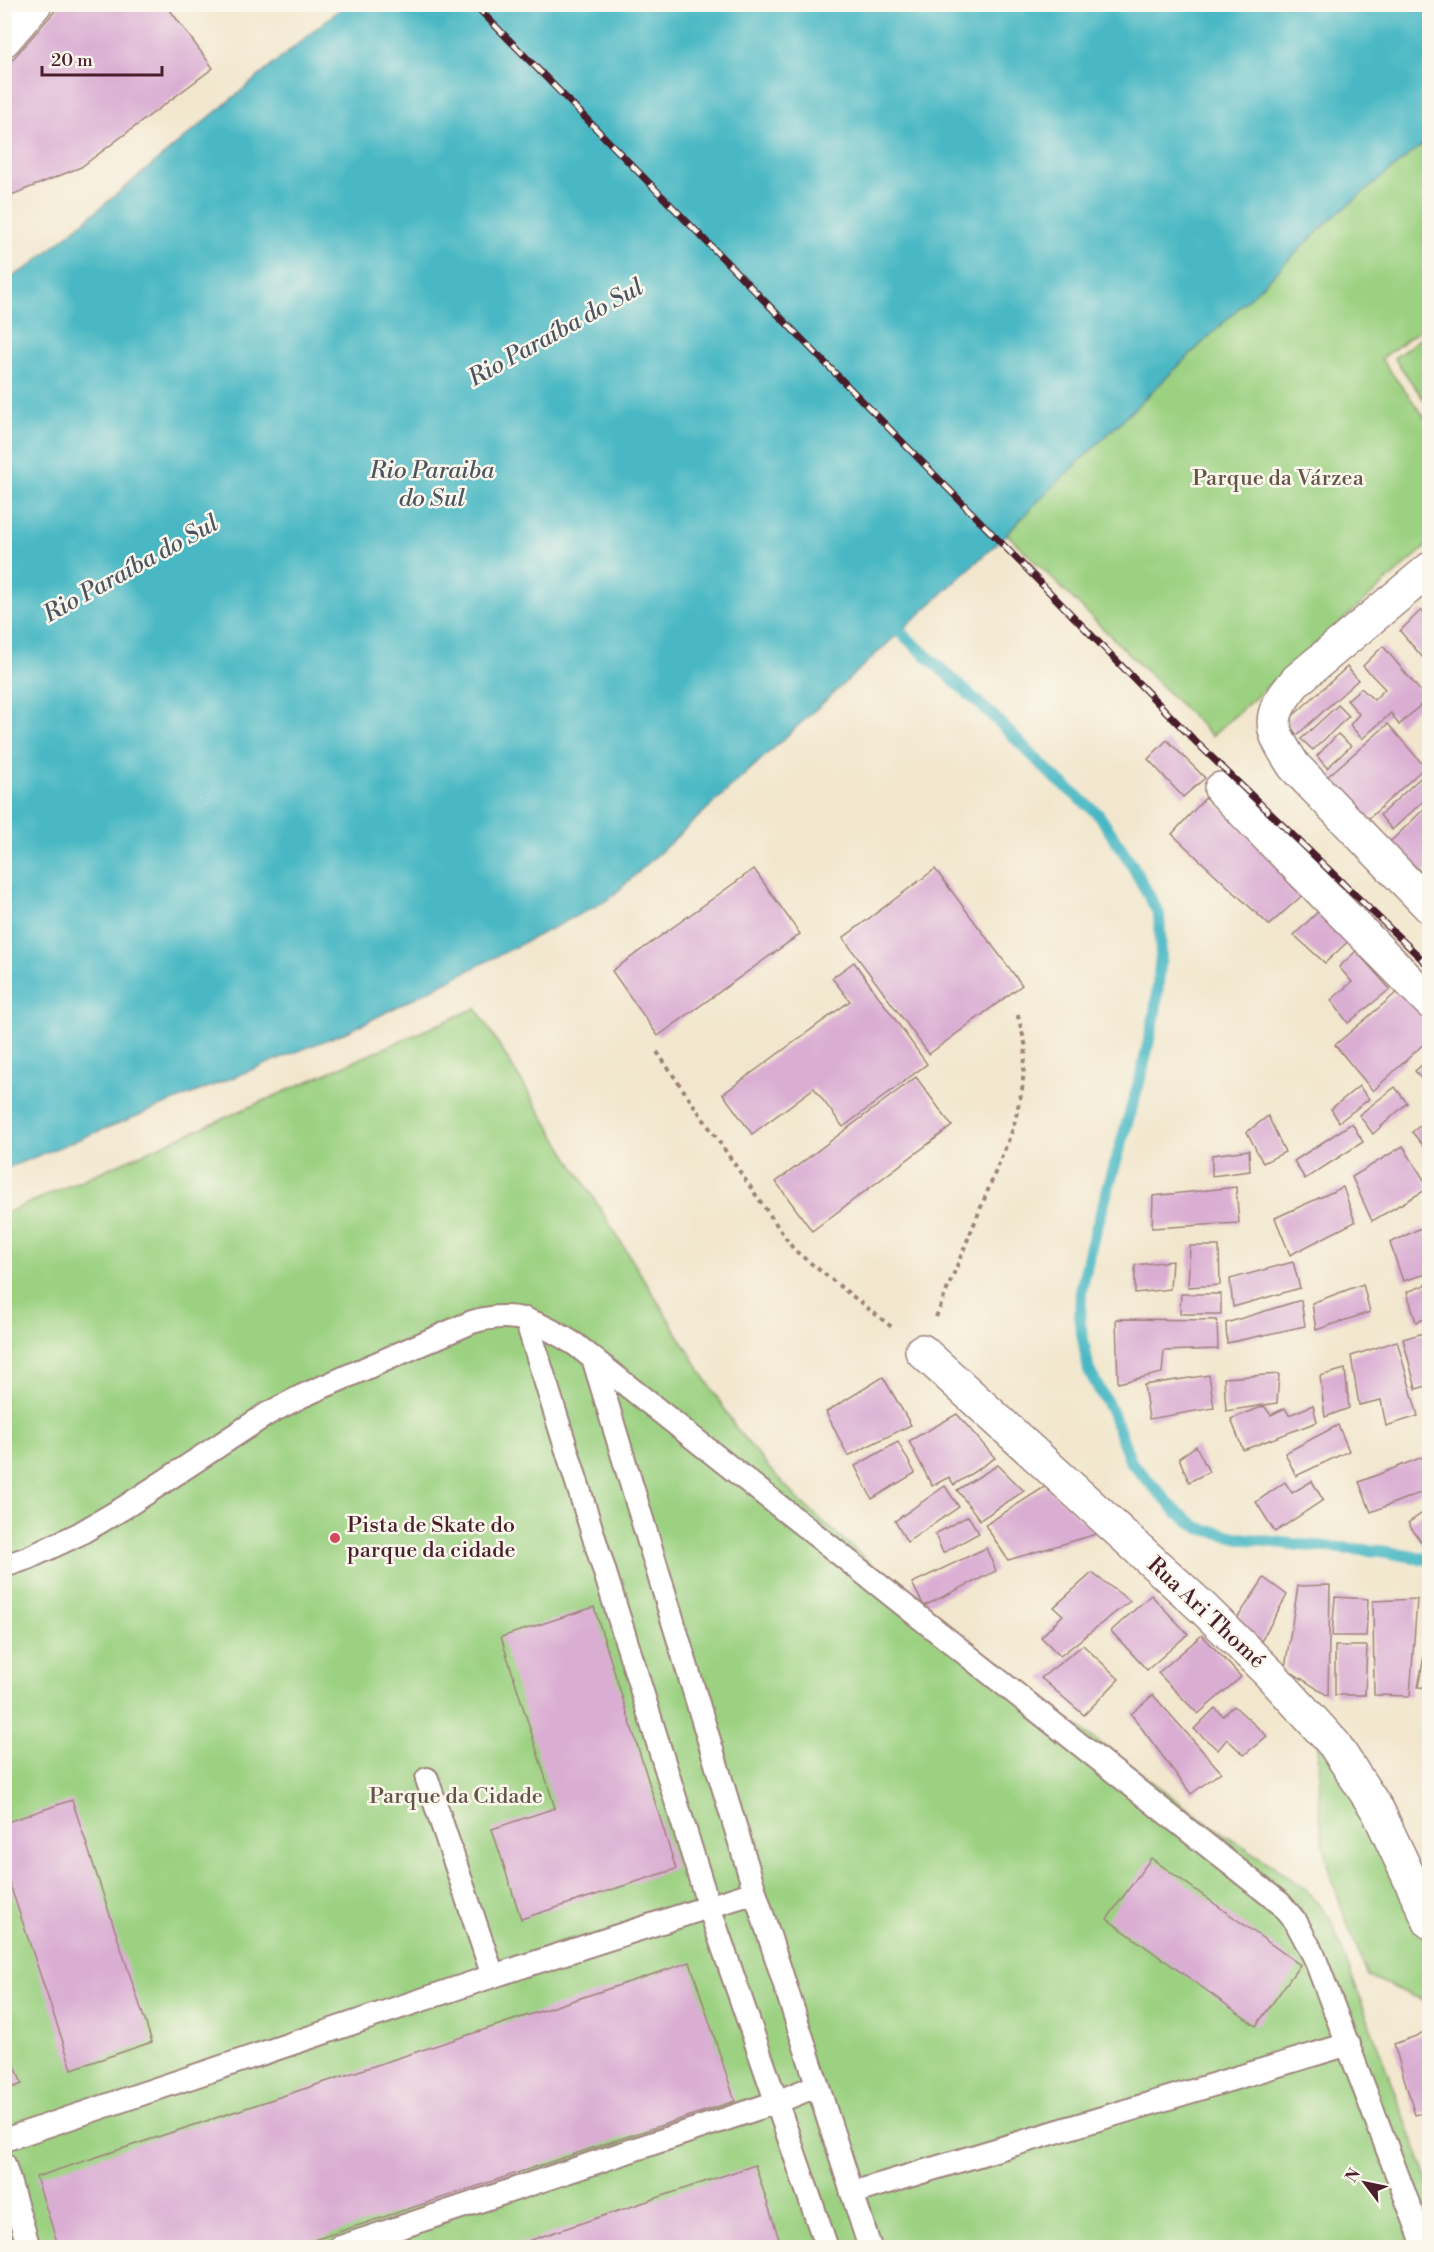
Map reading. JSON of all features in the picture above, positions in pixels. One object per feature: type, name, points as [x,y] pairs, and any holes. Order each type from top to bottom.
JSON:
[{"type":"street","points":[[4,40],[35,4]]},
{"type":"street","points":[[1430,569],[1297,680],[1283,696],[1275,711],[1274,720],[1274,728],[1280,744],[1294,766],[1430,907]]},
{"type":"street","points":[[1221,789],[1430,1002]]},
{"type":"street","name":"Rua Ari Thomé","points":[[922,1351],[1204,1609],[1270,1674],[1334,1744],[1378,1811],[1430,1922]]},
{"type":"lane","points":[[4,1566],[28,1558],[125,1508],[267,1414],[302,1396],[472,1323],[500,1316],[526,1319],[553,1331],[576,1345],[1281,1904],[1306,1938],[1349,2044],[1425,2247]]},
{"type":"lane","points":[[526,1319],[709,1906],[827,2247]]},
{"type":"lane","points":[[594,1360],[755,1892],[870,2247]]},
{"type":"lane","points":[[427,1779],[493,1976]]},
{"type":"lane","points":[[4,2140],[493,1976],[755,1892]]},
{"type":"lane","points":[[852,2193],[1349,2044]]},
{"type":"lane","points":[[338,2247],[777,2102],[816,2086]]},
{"type":"lane","points":[[4,2164],[29,2247]]},
{"type":"path","points":[[657,1052],[794,1250],[922,1351],[1013,1129],[1022,1090],[1026,1047],[1017,1012]]},
{"type":"green space","name":"Parque da Várzea","points":[[1429,139],[1429,323],[1381,359],[1429,423],[1429,544],[1212,736],[1007,534],[1036,503],[1331,219]]},
{"type":"green space","points":[[1429,332],[1429,407],[1394,358]]},
{"type":"green space","name":"Parque da Cidade","points":[[476,1008],[736,1428],[767,1466],[801,1502],[934,1620],[1206,1822],[1306,1890],[1330,1918],[1429,2184],[1429,2247],[5,2247],[4,1214]]},
{"type":"green space","points":[[1318,1742],[1368,1810],[1429,1935],[1429,2003],[1368,1976],[1341,1907],[1322,1835]]},
{"type":"water","name":"Rio Paraiba do Sul","points":[[346,4],[1429,5],[1429,139],[1331,219],[1036,503],[1007,534],[608,900],[351,1030],[5,1169],[5,281],[29,267]]},
{"type":"building","points":[[61,4],[175,4],[170,10],[213,68],[81,167],[4,198],[4,69]]},
{"type":"building","points":[[1421,610],[1430,621],[1430,666],[1400,631]]},
{"type":"building","points":[[1383,646],[1427,699],[1399,725],[1391,713],[1362,739],[1350,725],[1359,714],[1347,700],[1361,688],[1374,700],[1385,689],[1363,666]]},
{"type":"building","points":[[1347,667],[1358,680],[1297,735],[1287,721]]},
{"type":"building","points":[[1338,705],[1349,716],[1313,750],[1301,739]]},
{"type":"building","points":[[1388,724],[1425,767],[1366,821],[1327,777]]},
{"type":"building","points":[[1338,734],[1351,746],[1327,768],[1317,756]]},
{"type":"building","points":[[1167,740],[1205,778],[1183,797],[1148,759]]},
{"type":"building","points":[[1430,769],[1430,795],[1392,830],[1380,815]]},
{"type":"building","points":[[1208,795],[1306,892],[1269,925],[1172,834]]},
{"type":"building","points":[[1430,803],[1430,867],[1423,874],[1390,842]]},
{"type":"building","points":[[754,869],[800,934],[658,1036],[612,971]]},
{"type":"building","points":[[935,869],[1022,985],[929,1054],[843,938]]},
{"type":"building","points":[[1326,904],[1355,935],[1325,963],[1294,935]]},
{"type":"building","points":[[1356,951],[1390,989],[1348,1023],[1331,1000],[1352,982],[1339,967]]},
{"type":"building","points":[[854,962],[927,1064],[843,1127],[814,1088],[752,1134],[723,1094],[850,1001],[832,978]]},
{"type":"building","points":[[1402,988],[1430,1021],[1430,1038],[1373,1091],[1335,1045]]},
{"type":"building","points":[[1430,1058],[1430,1089],[1415,1071]]},
{"type":"building","points":[[916,1077],[952,1126],[812,1231],[776,1182]]},
{"type":"building","points":[[1359,1086],[1369,1099],[1339,1122],[1331,1109]]},
{"type":"building","points":[[1395,1087],[1407,1103],[1373,1134],[1359,1115]]},
{"type":"building","points":[[1268,1116],[1285,1152],[1263,1163],[1247,1132]]},
{"type":"building","points":[[1430,1118],[1430,1154],[1412,1132]]},
{"type":"building","points":[[1352,1123],[1363,1142],[1305,1179],[1294,1161]]},
{"type":"building","points":[[1403,1146],[1429,1188],[1372,1221],[1352,1177]]},
{"type":"building","points":[[1249,1150],[1250,1171],[1212,1176],[1212,1155]]},
{"type":"building","points":[[1236,1187],[1239,1223],[1152,1228],[1153,1196]]},
{"type":"building","points":[[1343,1187],[1355,1222],[1290,1255],[1275,1218]]},
{"type":"building","points":[[1423,1227],[1430,1242],[1430,1273],[1403,1281],[1390,1243]]},
{"type":"building","points":[[1190,1246],[1219,1246],[1220,1285],[1188,1287]]},
{"type":"building","points":[[1172,1261],[1170,1289],[1135,1293],[1135,1265]]},
{"type":"building","points":[[1293,1262],[1300,1288],[1233,1307],[1230,1279]]},
{"type":"building","points":[[1430,1283],[1430,1317],[1416,1322],[1407,1292]]},
{"type":"building","points":[[1363,1284],[1370,1312],[1316,1330],[1312,1303]]},
{"type":"building","points":[[1181,1294],[1221,1294],[1221,1314],[1180,1314]]},
{"type":"building","points":[[1301,1300],[1305,1326],[1227,1343],[1226,1323]]},
{"type":"building","points":[[1116,1319],[1217,1320],[1218,1349],[1164,1351],[1162,1373],[1118,1383]]},
{"type":"building","points":[[1430,1331],[1430,1385],[1416,1389],[1403,1339]]},
{"type":"building","points":[[1397,1341],[1418,1416],[1386,1426],[1381,1400],[1359,1405],[1351,1356]]},
{"type":"building","points":[[1345,1369],[1349,1408],[1325,1417],[1320,1376]]},
{"type":"building","points":[[1279,1374],[1277,1403],[1226,1411],[1224,1378]]},
{"type":"building","points":[[1209,1375],[1214,1408],[1149,1419],[1144,1385]]},
{"type":"building","points":[[883,1377],[911,1425],[848,1456],[826,1412]]},
{"type":"building","points":[[1313,1405],[1317,1422],[1243,1450],[1231,1419],[1264,1406],[1271,1415],[1285,1408],[1289,1415]]},
{"type":"building","points":[[957,1414],[995,1458],[954,1485],[949,1477],[932,1486],[909,1441]]},
{"type":"building","points":[[1338,1425],[1349,1451],[1296,1476],[1285,1453]]},
{"type":"building","points":[[898,1442],[915,1473],[872,1499],[855,1466]]},
{"type":"building","points":[[1196,1446],[1209,1472],[1189,1482],[1179,1458]]},
{"type":"building","points":[[1430,1454],[1430,1489],[1371,1512],[1359,1482]]},
{"type":"building","points":[[998,1465],[1024,1491],[980,1520],[957,1490]]},
{"type":"building","points":[[1312,1481],[1323,1500],[1275,1532],[1256,1502],[1285,1482],[1292,1493]]},
{"type":"building","points":[[945,1486],[959,1507],[907,1542],[895,1521]]},
{"type":"building","points":[[1046,1486],[1097,1534],[1008,1560],[985,1525]]},
{"type":"building","points":[[1430,1508],[1430,1549],[1427,1551],[1408,1523]]},
{"type":"building","points":[[968,1516],[979,1533],[943,1553],[935,1534]]},
{"type":"building","points":[[986,1548],[996,1571],[924,1606],[912,1583]]},
{"type":"building","points":[[1092,1573],[1130,1601],[1060,1656],[1041,1637],[1063,1615],[1054,1607]]},
{"type":"building","points":[[1264,1578],[1287,1595],[1259,1645],[1230,1629]]},
{"type":"building","points":[[1330,1585],[1328,1696],[1285,1668],[1298,1586]]},
{"type":"building","points":[[1151,1595],[1188,1634],[1147,1670],[1111,1631]]},
{"type":"building","points":[[1335,1597],[1368,1599],[1366,1636],[1332,1636]]},
{"type":"building","points":[[1417,1599],[1410,1696],[1374,1695],[1373,1601]]},
{"type":"building","points":[[594,1607],[676,1869],[521,1919],[492,1829],[555,1808],[501,1637]]},
{"type":"building","points":[[1202,1635],[1241,1677],[1198,1714],[1158,1673]]},
{"type":"building","points":[[1083,1645],[1119,1679],[1084,1715],[1041,1678]]},
{"type":"building","points":[[1335,1646],[1367,1646],[1365,1695],[1335,1695]]},
{"type":"building","points":[[1424,1656],[1430,1657],[1430,1688],[1418,1687]]},
{"type":"building","points":[[1153,1695],[1221,1772],[1191,1794],[1131,1714]]},
{"type":"building","points":[[1234,1706],[1267,1736],[1244,1755],[1227,1739],[1218,1750],[1194,1729],[1215,1708],[1223,1716]]},
{"type":"building","points":[[72,1800],[152,2042],[72,2069],[4,1867],[4,1823]]},
{"type":"building","points":[[1151,1858],[1300,1965],[1256,2026],[1107,1919]]},
{"type":"building","points":[[690,1962],[735,2101],[290,2248],[59,2248],[36,2177]]},
{"type":"building","points":[[1430,2031],[1430,2112],[1415,2115],[1394,2044]]},
{"type":"building","points":[[4,2037],[22,2084],[4,2091]]},
{"type":"building","points":[[755,2165],[782,2248],[510,2248],[510,2247]]},
{"type":"waterway","points":[[889,622],[991,714],[1052,775],[1098,814],[1131,863],[1159,914],[1161,955],[1155,1013],[1142,1072],[1090,1250],[1081,1291],[1080,1323],[1089,1371],[1112,1412],[1131,1462],[1176,1511],[1199,1528],[1240,1538],[1381,1551],[1430,1560]]},
{"type":"railway","points":[[474,4],[1197,743],[1430,967]]},
{"type":"place","name":"Pista de Skate do parque da cidade","points":[[335,1538]]},
{"type":"water label","name":"Rio Paraíba do Sul","points":[[556,333]]},
{"type":"water label","name":"Rio Paraíba do Sul","points":[[131,569]]}]
